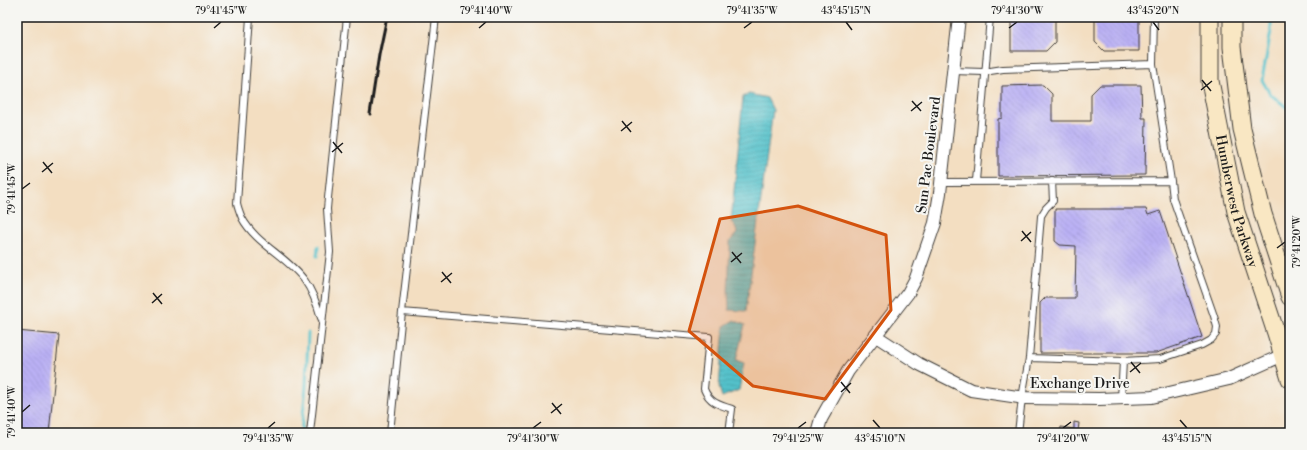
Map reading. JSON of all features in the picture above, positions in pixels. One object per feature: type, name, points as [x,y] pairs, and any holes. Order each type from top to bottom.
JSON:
[{"type":"main road","name":"Humberwest Parkway","points":[[1210,17],[1210,81],[1236,212],[1287,353],[1290,379]]},
{"type":"main road","name":"Humberwest Parkway","points":[[1232,17],[1232,47],[1242,129],[1263,214],[1290,297]]},
{"type":"street","name":"Sun Pac Boulevard","points":[[817,433],[821,419],[848,371],[908,293],[916,278],[935,223],[941,182],[959,17]]},
{"type":"street","name":"Exchange Drive","points":[[876,336],[919,364],[971,390],[1022,398],[1099,399],[1152,397],[1229,379],[1287,353]]},
{"type":"lane","points":[[250,17],[237,203],[242,217],[250,228],[305,281],[316,300],[322,321]]},
{"type":"lane","points":[[310,433],[330,252],[328,198],[347,17]]},
{"type":"lane","points":[[390,433],[402,312],[436,17]]},
{"type":"lane","points":[[976,182],[984,72],[990,17]]},
{"type":"lane","points":[[1029,358],[1123,361],[1160,359],[1202,345],[1211,340],[1216,334],[1217,327],[1214,316],[1173,199],[1153,64],[1154,17]]},
{"type":"lane","points":[[953,71],[984,72],[1003,69],[1153,64]]},
{"type":"lane","points":[[1018,433],[1029,358],[1042,216],[1046,208],[1053,201],[1052,181]]},
{"type":"lane","points":[[941,182],[1171,181]]},
{"type":"lane","points":[[402,312],[709,337],[704,389],[706,395],[712,401],[718,405],[732,409],[729,433]]},
{"type":"lane","points":[[1121,398],[1123,361]]},
{"type":"highlighted area","points":[[798,206],[886,235],[891,310],[825,399],[753,386],[689,331],[720,219]]},
{"type":"water","points":[[749,94],[767,98],[773,110],[746,311],[729,310],[728,291],[730,241],[737,233],[735,226],[731,222],[743,97]]},
{"type":"water","points":[[734,320],[745,325],[736,360],[744,363],[739,390],[722,397],[719,387],[724,326]]},
{"type":"building","points":[[1011,17],[1055,17],[1055,42],[1046,51],[1011,51]]},
{"type":"building","points":[[1095,17],[1139,17],[1139,51],[1104,51],[1095,42]]},
{"type":"building","points":[[1043,85],[1052,94],[1052,121],[1091,121],[1091,94],[1100,85],[1141,85],[1142,118],[1146,118],[1145,175],[998,176],[998,119],[1002,118],[1002,86]]},
{"type":"building","points":[[1055,209],[1146,209],[1148,215],[1160,211],[1202,337],[1156,353],[1040,353],[1040,303],[1045,298],[1075,298],[1076,246],[1060,245],[1055,241]]},
{"type":"building","points":[[17,331],[59,335],[49,433],[17,433]]},
{"type":"building","points":[[1074,422],[1079,423],[1078,431],[1082,433],[1060,433],[1061,427],[1074,429]]},
{"type":"waterway","points":[[1271,17],[1271,31],[1262,80],[1270,94],[1290,110]]},
{"type":"waterway","points":[[317,256],[318,247]]},
{"type":"waterway","points":[[301,433],[306,386],[308,333]]},
{"type":"railway","points":[[370,114],[379,55],[387,17]]}]
